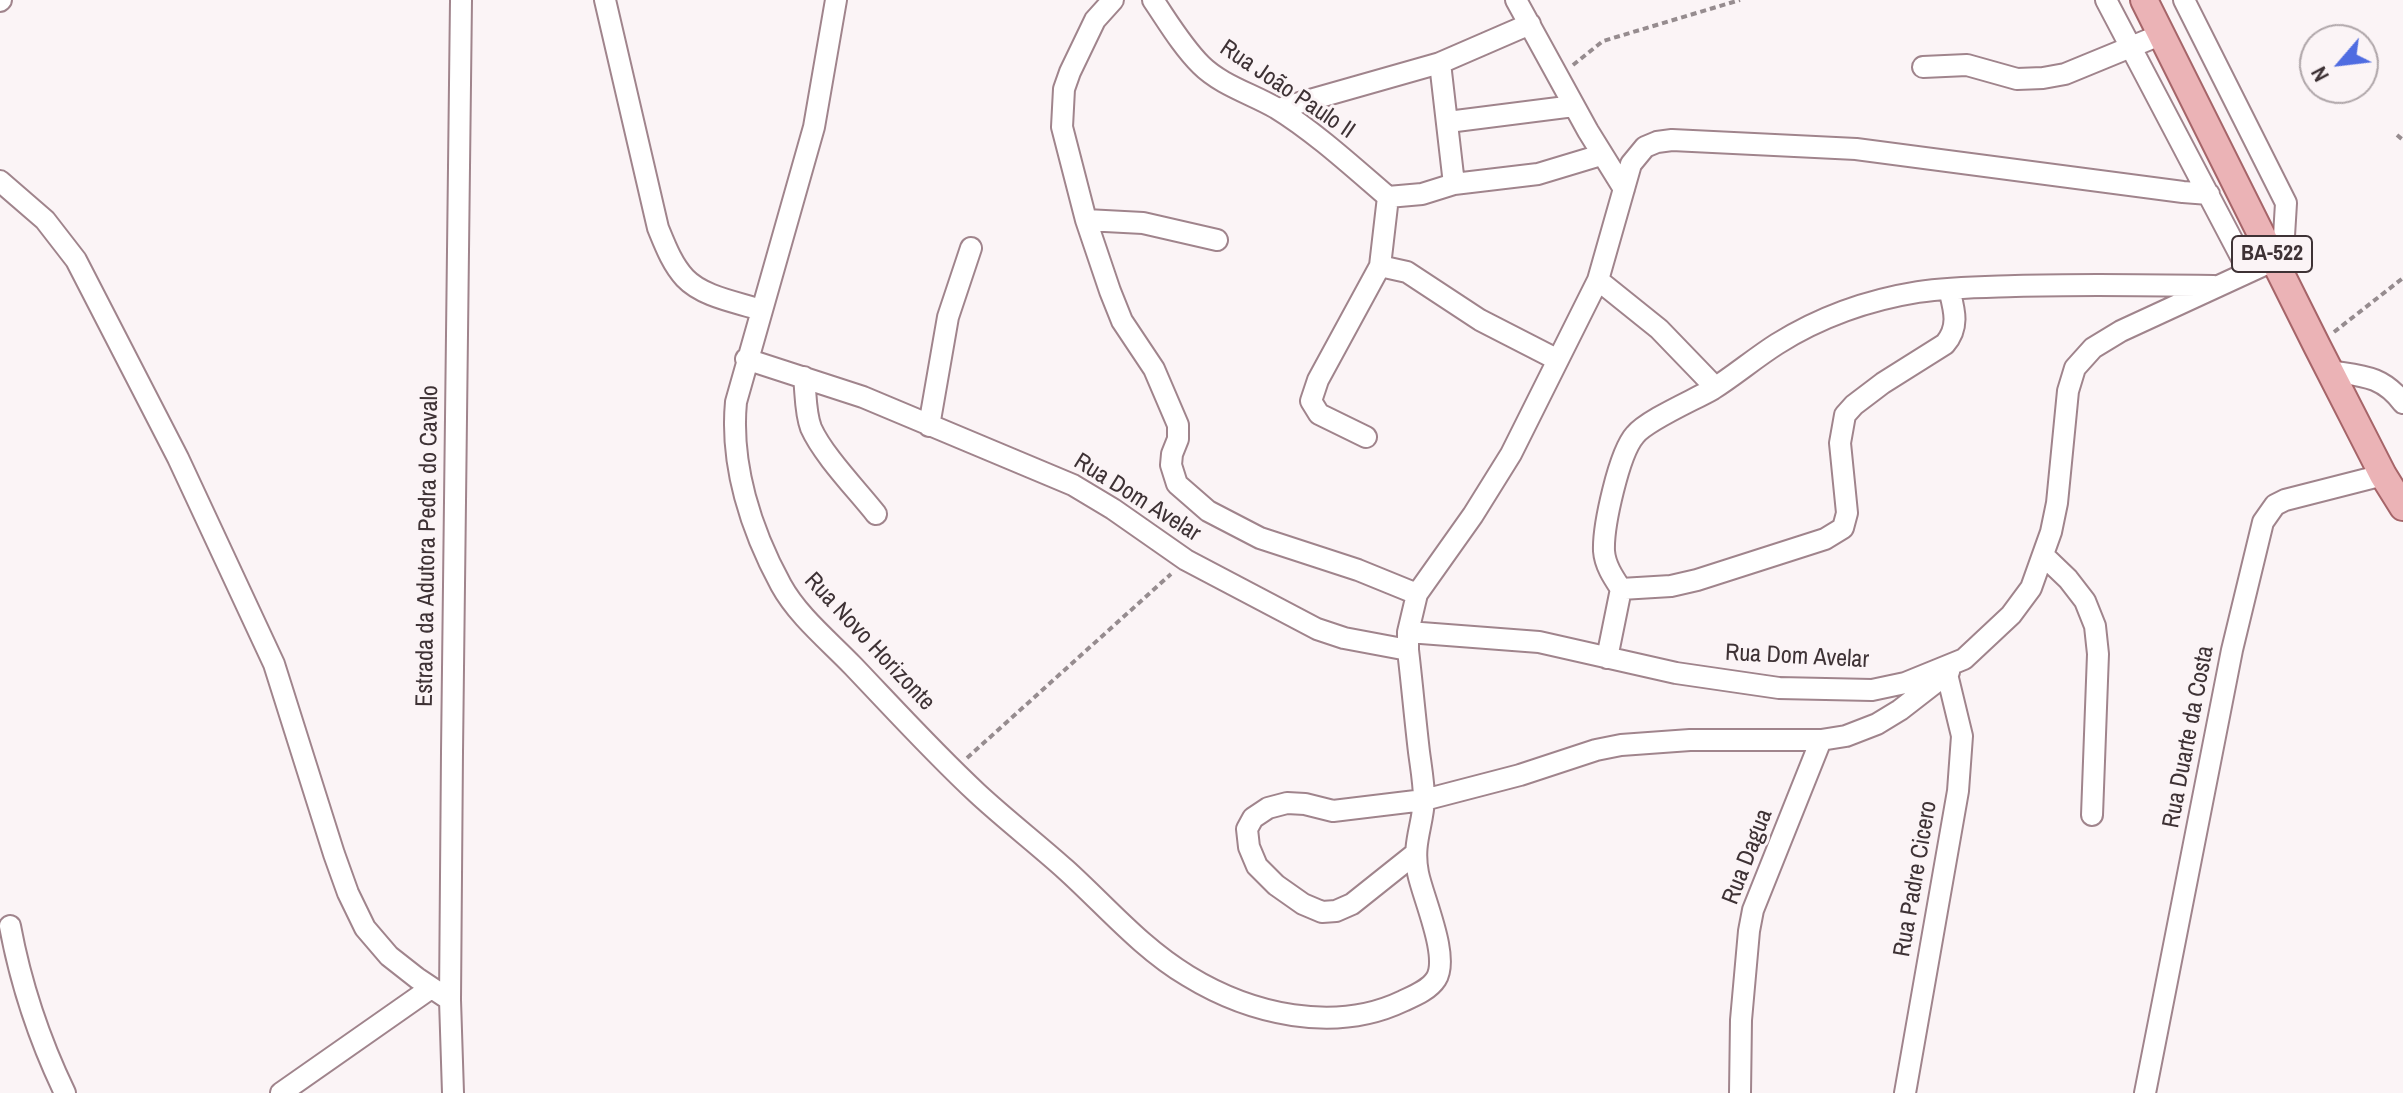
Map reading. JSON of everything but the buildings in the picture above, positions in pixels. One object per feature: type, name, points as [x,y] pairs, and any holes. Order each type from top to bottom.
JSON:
[{"type":"main road","name":"BA-522","points":[[2144,0],[2317,346],[2383,475],[2403,507]]},
{"type":"street","name":"Estrada da Adutora Pedra do Cavalo","points":[[453,1093],[450,1000],[461,0]]},
{"type":"street","points":[[605,0],[658,228],[669,255],[685,278],[700,289],[761,310]]},
{"type":"street","name":"Rua Novo Horizonte","points":[[836,0],[817,112],[746,359],[734,414],[733,427],[743,488],[754,524],[781,585],[805,617],[953,770],[1160,957],[1187,976],[1247,1004],[1288,1015],[1324,1018],[1369,1013],[1421,993],[1436,980],[1440,968],[1439,948],[1423,895],[1416,853]]},
{"type":"street","points":[[1113,0],[1088,31],[1064,89],[1065,144],[1086,220],[1122,321],[1154,369],[1178,425],[1178,439],[1171,465],[1177,484],[1208,511],[1260,538],[1358,570],[1417,594]]},
{"type":"street","name":"Rua João Paulo II","points":[[1153,0],[1182,41],[1212,74],[1278,109],[1388,197]]},
{"type":"street","points":[[1516,0],[1601,155],[1624,189]]},
{"type":"street","points":[[2106,0],[2249,272]]},
{"type":"street","points":[[2184,0],[2286,203],[2284,236],[2275,260]]},
{"type":"street","points":[[1278,109],[1440,63],[1530,24]]},
{"type":"street","points":[[1923,67],[1967,65],[2017,79],[2043,78],[2065,74],[2160,35]]},
{"type":"street","points":[[1440,63],[1454,184]]},
{"type":"street","points":[[1448,122],[1574,106]]},
{"type":"street","points":[[1964,659],[1900,710],[1877,724],[1846,736],[1821,740],[1690,740],[1621,745],[1424,800],[1333,811],[1287,803],[1268,808],[1253,818],[1247,829],[1249,847],[1257,866],[1276,885],[1303,904],[1322,912],[1336,911],[1352,904],[1416,853],[1424,800],[1408,641],[1417,594],[1490,489],[1538,404],[1598,280],[1631,164],[1645,147],[1672,140],[1856,149],[2209,194]]},
{"type":"street","points":[[1366,437],[1319,414],[1311,401],[1318,380],[1380,266],[1388,197],[1422,194],[1454,184],[1538,174],[1601,155]]},
{"type":"street","points":[[0,181],[45,220],[76,260],[184,471],[274,664],[334,854],[365,928],[389,956],[450,1000]]},
{"type":"street","points":[[1086,220],[1143,223],[1217,240]]},
{"type":"street","points":[[929,426],[948,317],[971,248]]},
{"type":"street","name":"Rua Dom Avelar","points":[[746,359],[863,397],[1073,485],[1186,560],[1317,629],[1344,638],[1539,642],[1676,673],[1779,688],[1872,690],[1905,683],[1964,659],[2011,615],[2031,588],[2044,556],[2057,503],[2068,391],[2075,368],[2093,348],[2121,331],[2275,260]]},
{"type":"street","points":[[1380,266],[1407,272],[1480,320],[1558,360]]},
{"type":"street","points":[[1598,280],[1659,329],[1715,387]]},
{"type":"street","points":[[1607,658],[1621,589],[1607,567],[1605,536],[1617,476],[1626,449],[1635,434],[1648,424],[1715,387],[1778,344],[1837,314],[1897,296],[1949,289],[2059,285],[2218,286]]},
{"type":"street","points":[[1621,589],[1671,586],[1697,580],[1825,539],[1843,528],[1847,513],[1840,443],[1845,415],[1883,383],[1952,337],[1956,325],[1949,289]]},
{"type":"street","points":[[2330,371],[2370,377],[2384,383],[2403,403]]},
{"type":"street","points":[[804,377],[812,429],[876,514]]},
{"type":"street","name":"Rua Duarte da Costa","points":[[2145,1093],[2232,650],[2263,522],[2268,511],[2285,500],[2383,475]]},
{"type":"street","points":[[2044,556],[2085,601],[2095,626],[2098,654],[2092,815]]},
{"type":"street","name":"Rua Padre Cicero","points":[[1905,1093],[1962,760],[1962,736],[1947,674]]},
{"type":"street","name":"Rua Dagua","points":[[1740,1093],[1741,1020],[1753,910],[1821,740]]},
{"type":"street","points":[[10,926],[19,973],[31,1012],[65,1093]]},
{"type":"street","points":[[281,1093],[431,988]]},
{"type":"path","points":[[1558,76],[1603,41],[1740,0]]},
{"type":"path","points":[[2397,135],[2403,140]]},
{"type":"path","points":[[2317,346],[2403,278]]},
{"type":"path","points":[[953,770],[1186,560]]}]
